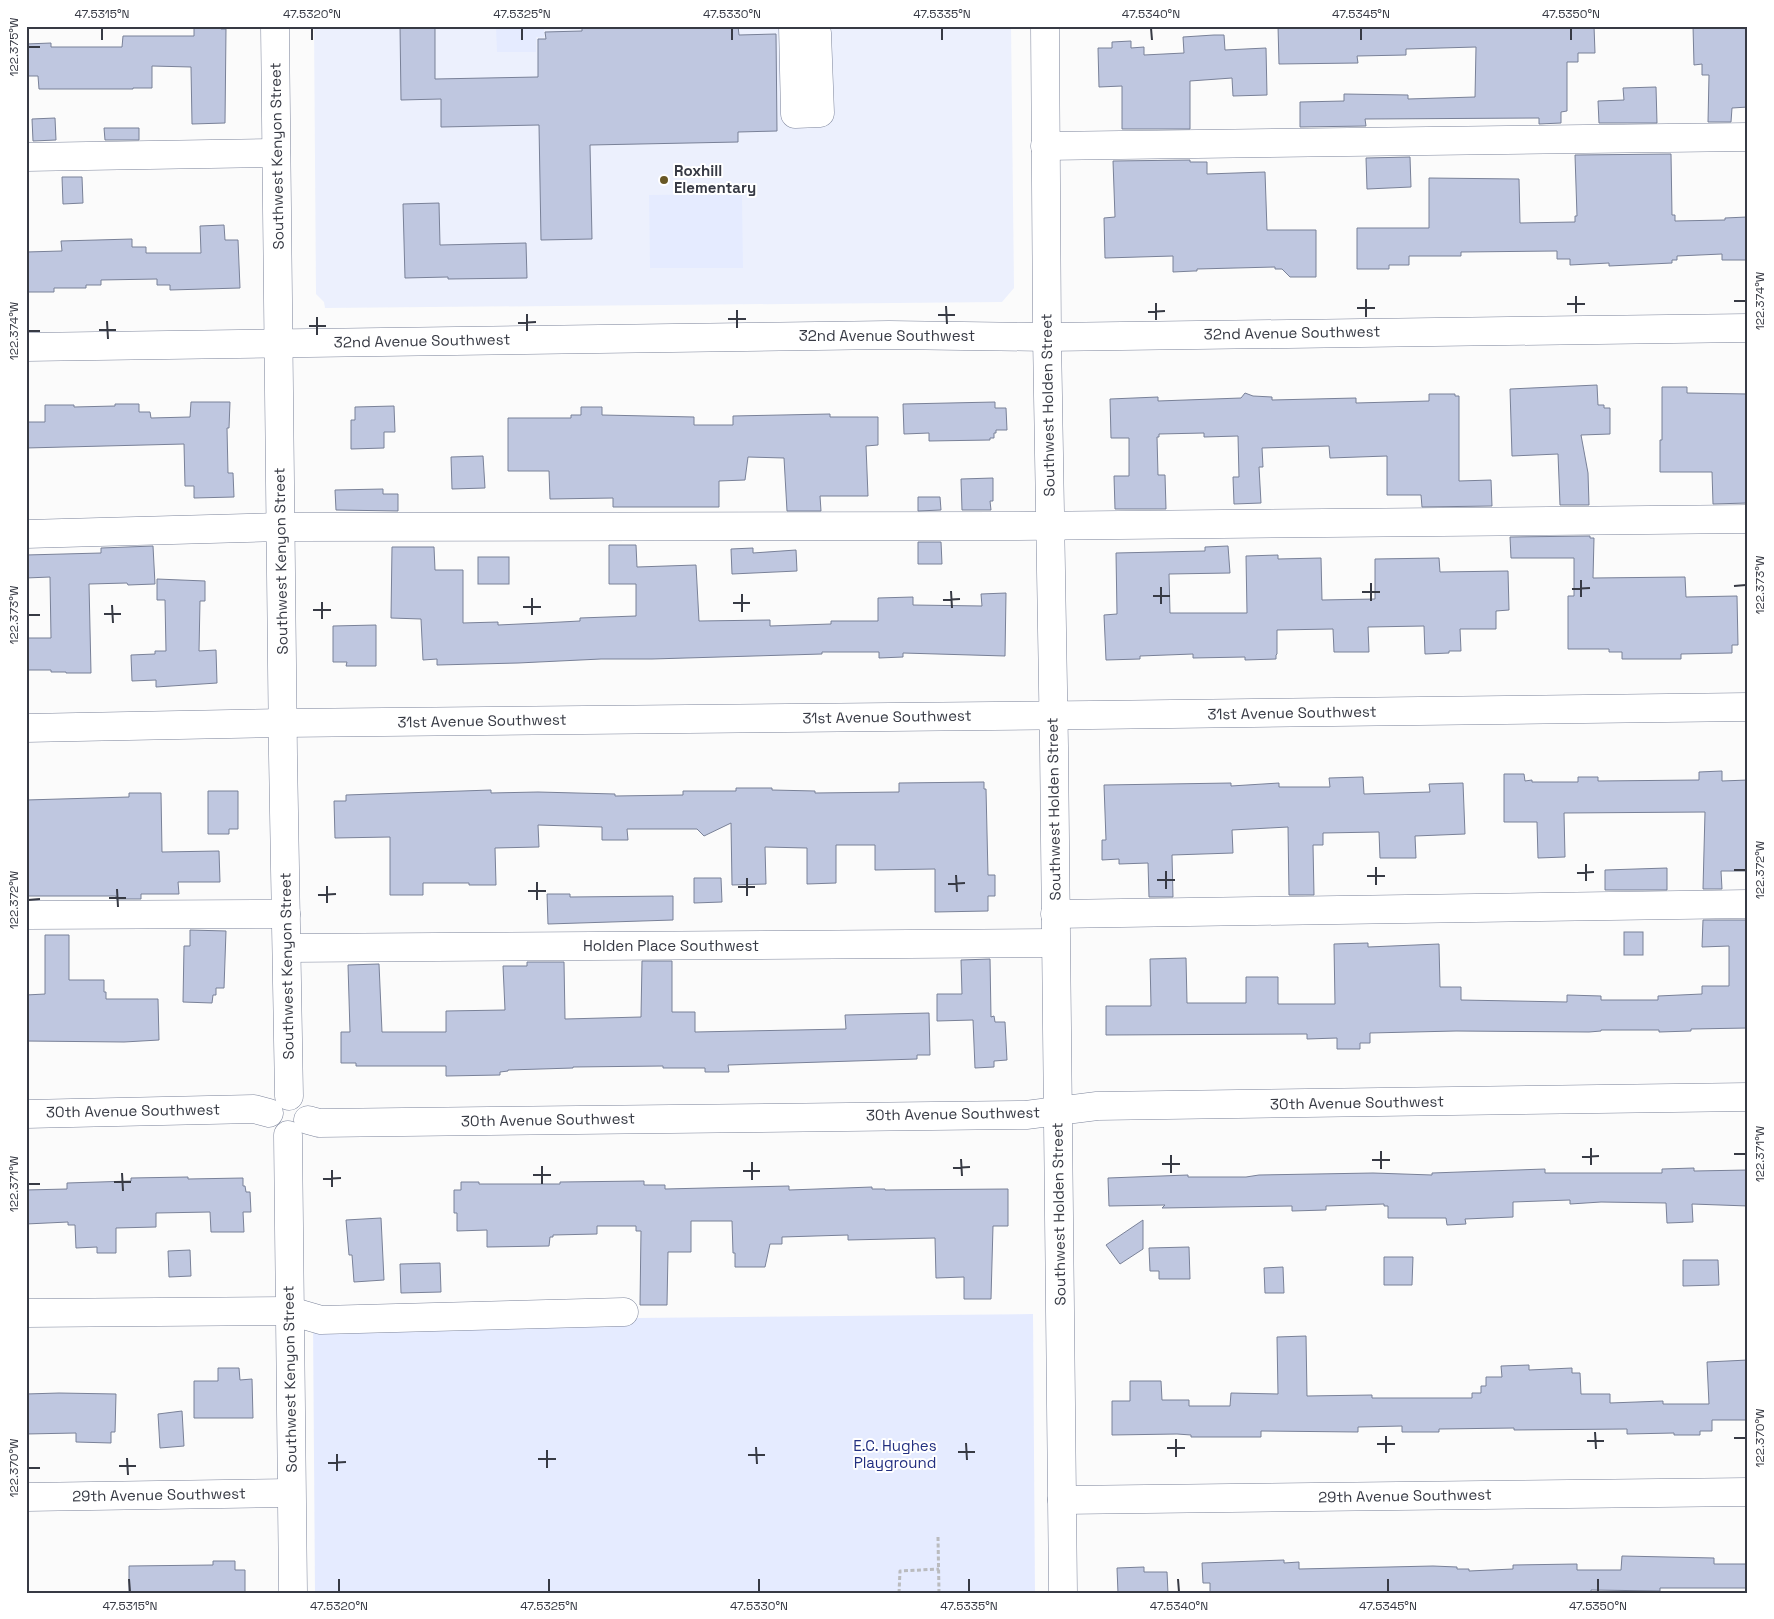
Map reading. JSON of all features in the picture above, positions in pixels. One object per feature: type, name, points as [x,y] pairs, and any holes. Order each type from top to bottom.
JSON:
[{"type":"street","name":"Southwest Kenyon Street","points":[[275,26],[287,948],[279,1104]]},
{"type":"street","name":"Southwest Holden Street","points":[[1045,26],[1049,526],[1053,716],[1063,1593]]},
{"type":"street","points":[[1045,146],[1748,137]]},
{"type":"street","points":[[26,157],[276,153]]},
{"type":"street","name":"32nd Avenue Southwest","points":[[26,347],[888,335],[1047,336],[1748,328]]},
{"type":"street","points":[[26,534],[281,527],[1049,526],[1748,519]]},
{"type":"street","name":"31st Avenue Southwest","points":[[26,728],[283,723],[1748,707]]},
{"type":"street","points":[[1055,914],[1748,904]]},
{"type":"street","points":[[26,916],[286,914]]},
{"type":"street","name":"Holden Place Southwest","points":[[287,948],[1055,943]]},
{"type":"street","name":"30th Avenue Southwest","points":[[298,1128],[319,1122],[1026,1115],[1097,1106],[1748,1097]]},
{"type":"street","points":[[298,1098],[303,1102],[308,1114],[298,1128],[278,1132],[273,1128],[270,1122],[279,1104],[298,1098]]},
{"type":"street","name":"30th Avenue Southwest","points":[[26,1114],[254,1109],[279,1104]]},
{"type":"street","name":"Southwest Kenyon Street","points":[[293,1593],[290,1311],[298,1128]]},
{"type":"street","points":[[26,1313],[290,1311],[321,1320],[624,1312]]},
{"type":"street","name":"29th Avenue Southwest","points":[[1062,1500],[1748,1492]]},
{"type":"street","name":"29th Avenue Southwest","points":[[26,1497],[292,1493]]},
{"type":"path","points":[[938,1537],[940,1593]]},
{"type":"path","points":[[899,1593],[900,1571],[939,1569]]},
{"type":"shaded area","name":"Roxhill Elementary","points":[[314,26],[1011,26],[1014,288],[1002,302],[325,308],[324,302],[316,294]]},
{"type":"green space","points":[[496,26],[544,26],[544,37],[536,37],[536,52],[497,52]]},
{"type":"green space","points":[[742,194],[743,268],[650,268],[649,195]]},
{"type":"green space","name":"E.C. Hughes Playground","points":[[1033,1314],[1035,1593],[315,1593],[313,1320]]},
{"type":"building","points":[[194,26],[221,26],[221,29],[226,29],[225,123],[192,124],[191,67],[152,66],[152,88],[39,89],[38,76],[26,76],[26,44],[51,43],[51,47],[122,47],[123,36],[194,36]]},
{"type":"building","points":[[400,26],[435,26],[435,79],[538,77],[538,39],[546,39],[545,32],[582,31],[582,26],[738,26],[739,35],[776,34],[777,131],[738,132],[738,142],[590,145],[592,239],[541,240],[539,125],[441,127],[441,99],[401,100]]},
{"type":"building","points":[[1278,26],[1594,26],[1595,53],[1578,53],[1578,62],[1567,62],[1567,111],[1561,112],[1561,123],[1539,124],[1539,118],[1365,119],[1366,126],[1300,127],[1300,102],[1344,101],[1344,94],[1408,95],[1408,99],[1475,97],[1476,47],[1406,49],[1406,55],[1357,56],[1358,63],[1279,64]]},
{"type":"building","points":[[1693,26],[1748,26],[1748,107],[1732,108],[1731,122],[1708,122],[1709,75],[1702,75],[1702,64],[1694,65]]},
{"type":"building","points":[[1224,35],[1225,50],[1266,48],[1267,95],[1233,96],[1232,78],[1190,81],[1190,129],[1122,129],[1122,86],[1099,87],[1098,48],[1112,48],[1112,42],[1131,41],[1131,48],[1144,47],[1144,55],[1184,53],[1183,37]]},
{"type":"building","points":[[1656,87],[1657,123],[1599,123],[1598,101],[1624,100],[1623,88]]},
{"type":"building","points":[[55,118],[56,140],[33,141],[32,119]]},
{"type":"building","points":[[104,128],[139,128],[139,140],[105,140]]},
{"type":"building","points":[[1671,154],[1672,215],[1675,215],[1675,221],[1725,220],[1725,218],[1747,217],[1748,260],[1722,260],[1722,254],[1677,256],[1677,260],[1672,260],[1672,263],[1609,266],[1609,263],[1570,265],[1570,259],[1557,259],[1557,251],[1461,252],[1461,256],[1409,256],[1409,265],[1389,265],[1389,269],[1357,269],[1357,228],[1429,228],[1429,178],[1519,179],[1520,223],[1575,222],[1575,216],[1577,216],[1575,155]]},
{"type":"building","points":[[1410,157],[1411,187],[1367,189],[1366,158]]},
{"type":"building","points":[[1190,160],[1190,162],[1207,162],[1207,174],[1265,172],[1267,230],[1316,230],[1316,277],[1290,277],[1282,269],[1275,269],[1275,267],[1197,269],[1197,271],[1173,272],[1173,256],[1105,258],[1104,218],[1115,217],[1113,161]]},
{"type":"building","points":[[62,177],[82,177],[83,203],[63,204]]},
{"type":"building","points":[[439,203],[440,245],[526,243],[527,278],[405,278],[403,204]]},
{"type":"building","points":[[224,225],[225,240],[238,240],[240,288],[170,290],[170,285],[157,285],[157,279],[101,280],[101,285],[86,285],[86,288],[54,288],[54,292],[26,292],[26,252],[62,251],[61,241],[132,239],[132,247],[146,247],[146,253],[201,253],[200,226]]},
{"type":"building","points":[[1597,385],[1598,405],[1610,408],[1610,434],[1581,435],[1588,473],[1589,505],[1560,505],[1558,454],[1512,456],[1510,389]]},
{"type":"building","points":[[1662,387],[1687,387],[1687,393],[1748,394],[1747,503],[1713,504],[1712,472],[1660,472]]},
{"type":"building","points":[[1245,393],[1253,396],[1272,397],[1272,400],[1356,398],[1356,403],[1429,401],[1429,394],[1455,394],[1455,396],[1459,396],[1459,481],[1491,480],[1492,506],[1422,507],[1421,495],[1387,495],[1387,456],[1330,458],[1329,446],[1262,448],[1263,467],[1259,467],[1261,503],[1234,504],[1233,477],[1239,477],[1238,436],[1204,437],[1204,433],[1159,434],[1159,437],[1157,437],[1158,475],[1165,475],[1166,509],[1115,509],[1114,476],[1129,476],[1129,438],[1111,438],[1110,399],[1158,397],[1158,401],[1241,398]]},
{"type":"building","points":[[191,402],[230,402],[229,428],[227,428],[228,473],[233,473],[234,497],[194,498],[194,486],[185,486],[184,444],[26,448],[26,422],[45,422],[45,405],[74,405],[74,407],[139,404],[139,412],[150,412],[151,418],[190,417]]},
{"type":"building","points":[[995,402],[995,408],[1006,408],[1007,430],[996,430],[994,438],[990,438],[990,440],[929,441],[929,433],[904,434],[903,404]]},
{"type":"building","points":[[394,406],[395,432],[384,432],[384,448],[351,449],[351,420],[355,420],[355,407]]},
{"type":"building","points":[[581,407],[602,407],[602,415],[694,417],[694,425],[733,425],[733,416],[830,414],[830,417],[878,417],[878,445],[866,446],[868,496],[820,496],[821,511],[787,511],[784,458],[748,457],[745,480],[719,481],[719,507],[613,507],[613,498],[550,499],[549,471],[508,471],[508,418],[571,418],[571,415],[581,415]]},
{"type":"building","points":[[483,456],[485,488],[452,489],[451,457]]},
{"type":"building","points":[[993,478],[993,501],[990,501],[991,510],[962,510],[961,479]]},
{"type":"building","points":[[383,489],[383,494],[398,494],[398,511],[336,510],[335,490]]},
{"type":"building","points":[[918,497],[940,497],[941,510],[918,511]]},
{"type":"building","points":[[1590,536],[1590,538],[1594,538],[1593,578],[1685,577],[1686,597],[1737,596],[1738,645],[1732,645],[1732,653],[1681,654],[1681,659],[1622,659],[1622,652],[1609,652],[1609,649],[1568,649],[1568,596],[1574,596],[1574,558],[1511,558],[1510,537]]},
{"type":"building","points":[[918,542],[941,542],[942,564],[918,564]]},
{"type":"building","points":[[609,545],[636,545],[637,567],[696,565],[699,621],[770,620],[770,626],[831,624],[831,621],[878,621],[878,598],[913,597],[913,605],[982,606],[981,594],[1006,593],[1005,656],[903,653],[903,657],[879,658],[879,652],[822,652],[822,654],[437,665],[437,659],[423,660],[421,619],[391,618],[392,547],[434,547],[435,570],[463,570],[463,623],[498,622],[498,625],[580,621],[580,618],[636,616],[636,584],[609,584]]},
{"type":"building","points":[[153,546],[155,584],[89,584],[91,673],[26,670],[26,638],[51,638],[50,577],[26,578],[26,555],[101,553],[101,548]]},
{"type":"building","points":[[1228,546],[1230,573],[1169,574],[1170,613],[1247,613],[1246,556],[1278,555],[1278,559],[1321,558],[1322,600],[1375,599],[1375,559],[1439,558],[1440,572],[1508,571],[1509,610],[1496,611],[1496,629],[1460,629],[1461,651],[1449,651],[1449,653],[1425,654],[1424,626],[1368,627],[1369,652],[1334,652],[1333,629],[1277,630],[1276,659],[1245,660],[1245,657],[1193,658],[1193,654],[1140,656],[1140,659],[1106,660],[1104,615],[1117,614],[1116,553],[1205,551],[1205,547]]},
{"type":"building","points":[[753,548],[753,553],[796,550],[797,571],[732,574],[731,549]]},
{"type":"building","points":[[478,557],[509,557],[509,584],[478,584]]},
{"type":"building","points":[[157,579],[205,581],[205,601],[200,601],[199,651],[216,650],[217,683],[156,687],[156,680],[132,681],[131,655],[155,654],[155,651],[166,651],[165,600],[157,600]]},
{"type":"building","points":[[376,625],[376,666],[346,666],[347,662],[333,662],[333,626]]},
{"type":"building","points":[[1722,771],[1722,781],[1748,780],[1748,871],[1721,871],[1722,889],[1703,889],[1705,812],[1564,813],[1565,857],[1538,858],[1537,822],[1504,822],[1504,774],[1524,774],[1525,781],[1532,780],[1532,782],[1578,782],[1578,777],[1598,777],[1598,781],[1699,780],[1699,772]]},
{"type":"building","points":[[1363,777],[1364,794],[1430,792],[1429,784],[1463,783],[1465,834],[1415,836],[1416,858],[1380,858],[1379,832],[1323,833],[1323,845],[1313,845],[1314,895],[1289,895],[1288,827],[1232,830],[1233,853],[1172,855],[1173,897],[1149,897],[1148,863],[1119,864],[1119,859],[1102,860],[1102,840],[1106,840],[1104,785],[1231,783],[1231,786],[1279,783],[1279,787],[1330,787],[1329,778]]},
{"type":"building","points":[[984,782],[984,789],[986,789],[988,875],[995,875],[995,896],[988,896],[988,911],[935,912],[935,869],[875,870],[875,845],[836,845],[836,883],[807,884],[807,848],[765,847],[766,884],[732,885],[731,823],[704,836],[697,829],[627,829],[628,840],[602,840],[602,827],[538,825],[539,847],[495,848],[496,885],[423,883],[423,895],[390,895],[390,837],[335,838],[334,801],[346,801],[346,795],[491,790],[491,793],[538,792],[615,794],[615,796],[683,795],[683,791],[736,791],[736,788],[772,788],[772,790],[815,791],[815,793],[899,792],[899,783]]},
{"type":"building","points":[[208,791],[238,791],[238,829],[229,829],[229,834],[208,834]]},
{"type":"building","points":[[129,793],[161,793],[162,852],[219,851],[220,882],[178,882],[179,894],[141,894],[141,899],[116,899],[116,896],[26,896],[26,800],[129,797]]},
{"type":"building","points":[[1667,868],[1667,890],[1605,890],[1605,870]]},
{"type":"building","points":[[694,878],[721,878],[722,902],[694,903]]},
{"type":"building","points":[[547,894],[570,894],[570,897],[673,896],[673,920],[548,924]]},
{"type":"building","points":[[1703,920],[1748,920],[1748,1028],[1691,1029],[1691,1031],[1659,1032],[1659,1030],[1601,1030],[1589,1032],[1456,1031],[1370,1033],[1370,1043],[1360,1043],[1360,1049],[1337,1049],[1337,1038],[1307,1039],[1307,1034],[1106,1035],[1106,1006],[1151,1006],[1150,959],[1186,958],[1187,1003],[1246,1003],[1246,977],[1278,977],[1278,1004],[1335,1004],[1334,944],[1368,943],[1368,947],[1439,944],[1440,987],[1461,987],[1461,1000],[1567,1002],[1567,995],[1601,996],[1601,1000],[1658,1000],[1658,996],[1702,994],[1702,986],[1729,986],[1729,946],[1702,947]]},
{"type":"building","points":[[190,930],[226,931],[224,988],[216,988],[216,995],[213,995],[212,1003],[183,1002],[184,946],[190,946]]},
{"type":"building","points":[[1624,932],[1643,932],[1643,955],[1624,955]]},
{"type":"building","points":[[45,935],[69,935],[69,980],[104,980],[106,999],[158,999],[159,1040],[124,1042],[26,1041],[26,995],[45,994]]},
{"type":"building","points":[[990,959],[991,1017],[994,1016],[995,1022],[1005,1022],[1007,1060],[994,1061],[994,1067],[975,1068],[973,1020],[937,1021],[937,994],[962,994],[961,960]]},
{"type":"building","points":[[642,961],[672,961],[672,1012],[695,1012],[695,1032],[846,1029],[845,1015],[929,1013],[930,1055],[917,1055],[917,1059],[728,1065],[729,1072],[705,1072],[705,1068],[663,1068],[663,1066],[573,1067],[508,1070],[500,1072],[500,1075],[446,1076],[446,1066],[356,1066],[356,1063],[341,1063],[341,1032],[350,1032],[348,965],[379,964],[382,1032],[446,1032],[446,1011],[505,1010],[503,966],[527,966],[527,962],[564,962],[565,1019],[641,1017]]},
{"type":"building","points":[[1694,1168],[1694,1171],[1748,1170],[1748,1206],[1692,1204],[1693,1222],[1667,1223],[1666,1203],[1601,1202],[1570,1204],[1570,1200],[1513,1202],[1513,1217],[1465,1219],[1466,1224],[1447,1225],[1446,1218],[1388,1218],[1388,1206],[1384,1206],[1384,1204],[1326,1206],[1326,1210],[1292,1211],[1292,1206],[1162,1208],[1165,1205],[1109,1206],[1108,1178],[1188,1175],[1188,1177],[1246,1177],[1259,1175],[1373,1173],[1432,1175],[1432,1173],[1545,1169],[1545,1173],[1662,1173],[1662,1169]]},
{"type":"building","points":[[188,1177],[188,1179],[243,1178],[243,1186],[245,1186],[246,1192],[250,1192],[251,1212],[243,1212],[244,1232],[211,1232],[210,1212],[156,1213],[156,1227],[116,1228],[116,1253],[97,1253],[97,1247],[76,1248],[75,1225],[68,1225],[68,1222],[26,1224],[26,1190],[67,1189],[67,1183],[131,1181],[131,1178]]},
{"type":"building","points":[[644,1181],[644,1185],[665,1185],[665,1189],[789,1186],[789,1190],[872,1187],[872,1189],[885,1190],[1008,1189],[1008,1226],[993,1226],[991,1299],[964,1299],[964,1277],[936,1278],[935,1238],[848,1240],[848,1235],[782,1237],[782,1244],[770,1244],[765,1267],[735,1267],[732,1221],[691,1221],[691,1252],[668,1252],[667,1305],[640,1305],[641,1231],[636,1231],[636,1226],[597,1226],[597,1234],[553,1235],[553,1237],[550,1237],[549,1246],[487,1247],[487,1230],[457,1231],[457,1213],[454,1213],[454,1190],[461,1190],[461,1182],[479,1182],[479,1184],[560,1184],[560,1182]]},
{"type":"building","points":[[381,1218],[384,1280],[354,1282],[352,1255],[349,1255],[346,1220]]},
{"type":"building","points":[[1143,1220],[1143,1249],[1120,1264],[1106,1245]]},
{"type":"building","points":[[1189,1247],[1190,1279],[1159,1279],[1159,1271],[1150,1271],[1149,1248]]},
{"type":"building","points":[[190,1250],[191,1276],[169,1277],[168,1251]]},
{"type":"building","points":[[1384,1257],[1413,1257],[1412,1285],[1384,1285]]},
{"type":"building","points":[[1683,1260],[1718,1260],[1719,1285],[1683,1286]]},
{"type":"building","points":[[440,1263],[441,1292],[401,1293],[400,1264]]},
{"type":"building","points":[[1283,1267],[1284,1293],[1265,1293],[1264,1268]]},
{"type":"building","points":[[1306,1336],[1307,1396],[1372,1395],[1372,1398],[1472,1398],[1472,1393],[1481,1393],[1481,1386],[1486,1386],[1486,1377],[1502,1377],[1501,1366],[1529,1365],[1529,1370],[1572,1368],[1572,1373],[1580,1373],[1581,1394],[1610,1394],[1610,1403],[1663,1401],[1663,1404],[1709,1404],[1707,1362],[1748,1360],[1748,1420],[1712,1420],[1712,1431],[1700,1431],[1700,1435],[1674,1435],[1674,1433],[1627,1434],[1627,1429],[1439,1429],[1439,1432],[1402,1432],[1402,1426],[1358,1427],[1358,1432],[1261,1431],[1261,1437],[1191,1437],[1191,1435],[1177,1434],[1112,1435],[1112,1401],[1130,1401],[1130,1381],[1161,1381],[1162,1400],[1189,1400],[1189,1406],[1230,1406],[1231,1393],[1278,1394],[1277,1337]]},
{"type":"building","points":[[218,1368],[239,1368],[240,1380],[252,1379],[253,1418],[194,1418],[194,1381],[218,1381]]},
{"type":"building","points":[[26,1394],[116,1394],[115,1432],[111,1432],[111,1443],[76,1442],[76,1433],[26,1434]]},
{"type":"building","points":[[182,1411],[184,1446],[160,1448],[158,1414]]},
{"type":"building","points":[[1622,1556],[1714,1558],[1714,1564],[1748,1564],[1748,1588],[1660,1588],[1660,1591],[1591,1590],[1591,1593],[1210,1593],[1210,1583],[1203,1583],[1202,1563],[1284,1560],[1284,1563],[1299,1562],[1299,1569],[1433,1566],[1457,1567],[1457,1569],[1469,1569],[1469,1571],[1513,1569],[1513,1565],[1577,1564],[1577,1570],[1621,1570]]},
{"type":"building","points":[[213,1561],[235,1561],[235,1570],[245,1570],[245,1593],[129,1593],[129,1566],[213,1565]]},
{"type":"building","points":[[1144,1567],[1144,1572],[1167,1572],[1168,1593],[1118,1593],[1117,1568]]},
{"type":"place","name":"Roxhill Elementary","points":[[664,180]]}]
